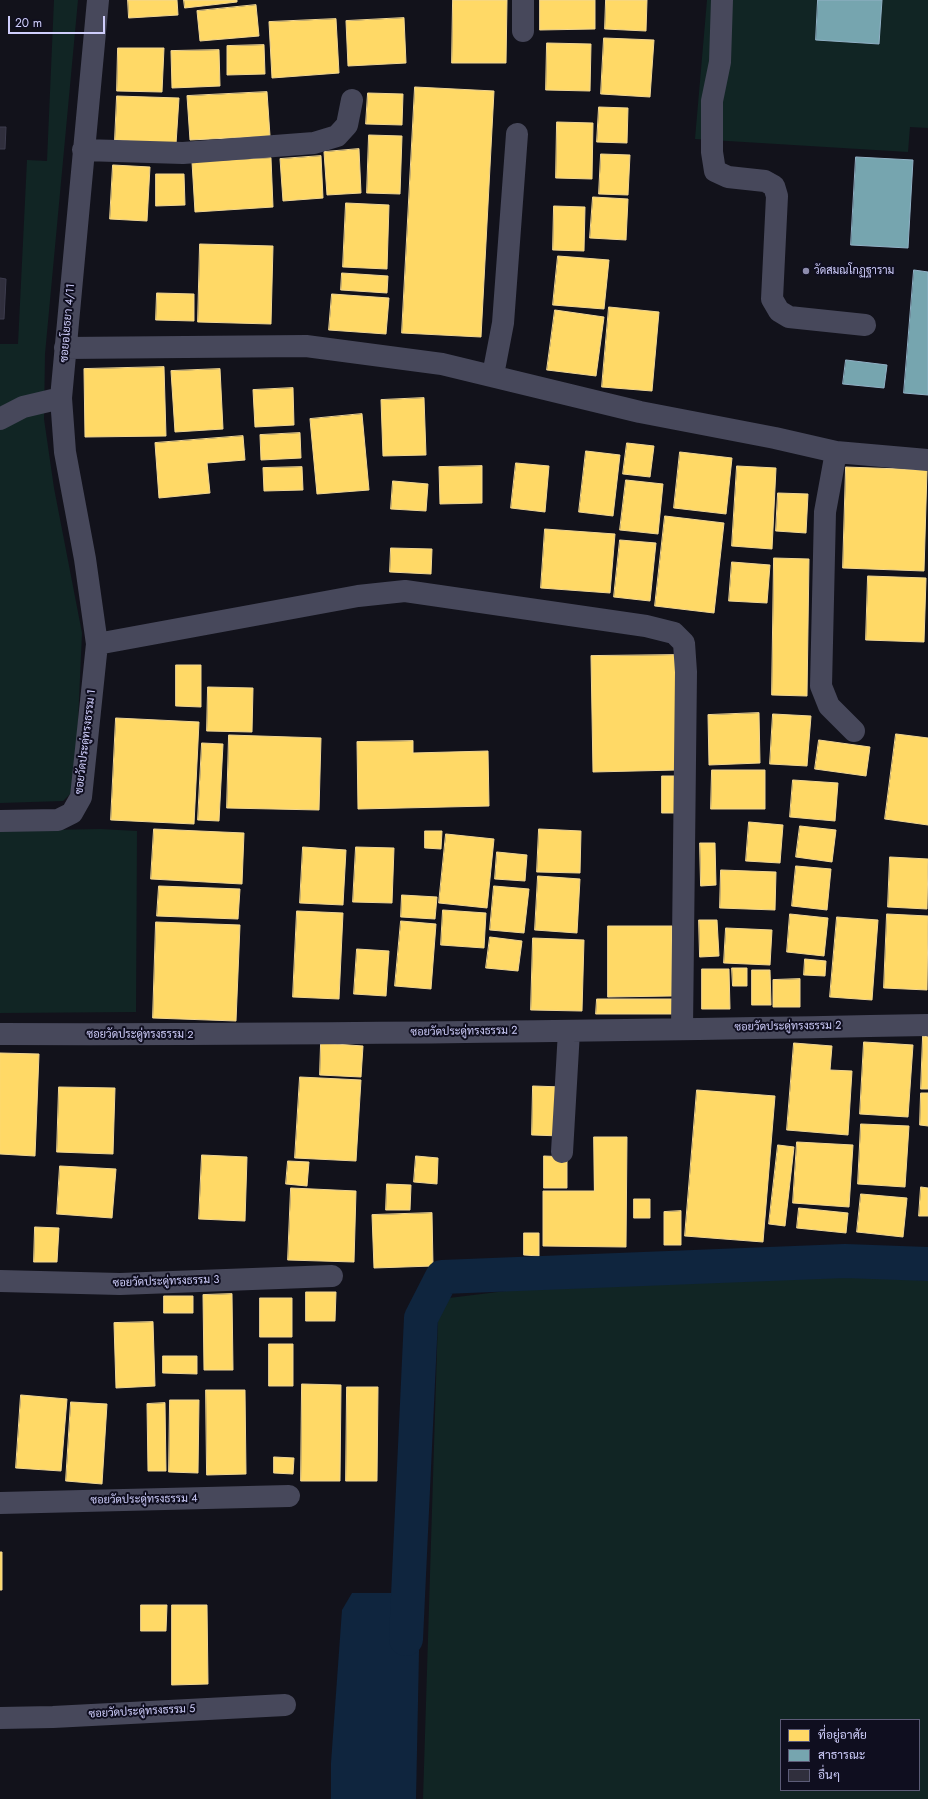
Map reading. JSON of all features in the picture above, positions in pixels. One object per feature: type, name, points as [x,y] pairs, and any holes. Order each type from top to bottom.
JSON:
[{"type":"street","name":"ซอยอโยธยา 4/11","points":[[97,644],[85,559],[65,452],[61,398],[98,0]]},
{"type":"street","points":[[523,0],[523,31]]},
{"type":"street","points":[[722,0],[720,62],[712,101],[712,152],[715,171],[728,178],[765,181],[774,186],[778,196],[772,299],[779,311],[789,317],[865,325]]},
{"type":"street","points":[[83,150],[183,153],[314,143],[337,136],[347,125],[352,100]]},
{"type":"street","points":[[493,375],[503,323],[517,134]]},
{"type":"street","points":[[65,348],[306,346],[442,364],[493,375],[640,412],[774,438],[836,452],[928,460]]},
{"type":"street","points":[[0,419],[23,407],[61,398]]},
{"type":"street","points":[[836,452],[825,512],[821,686],[829,706],[854,731]]},
{"type":"street","points":[[97,644],[358,596],[405,591],[646,626],[674,633],[684,643],[686,672],[682,1029]]},
{"type":"street","name":"ซอยวัดประดู่ทรงธรรม 1","points":[[0,821],[58,820],[72,813],[81,797],[97,644]]},
{"type":"street","name":"ซอยวัดประดู่ทรงธรรม 2","points":[[0,1034],[179,1035],[569,1031],[928,1025]]},
{"type":"street","points":[[562,1152],[569,1031]]},
{"type":"street","name":"ซอยวัดประดู่ทรงธรรม 3","points":[[0,1281],[120,1284],[332,1276]]},
{"type":"street","name":"ซอยวัดประดู่ทรงธรรม 4","points":[[0,1503],[289,1496]]},
{"type":"street","name":"ซอยวัดประดู่ทรงธรรม 5","points":[[0,1718],[53,1717],[285,1705]]},
{"type":"green space","points":[[54,0],[78,0],[45,354],[44,419],[54,488],[82,633],[75,789],[63,801],[0,803],[0,344],[18,344],[27,160],[47,161]]},
{"type":"green space","points":[[707,0],[928,0],[928,128],[910,127],[908,152],[695,139]]},
{"type":"green space","points":[[100,829],[137,831],[136,1012],[0,1013],[0,831]]},
{"type":"green space","points":[[842,1274],[928,1281],[928,1799],[423,1799],[438,1317],[449,1298],[587,1281]]},
{"type":"water","points":[[352,1593],[411,1593],[420,1602],[416,1799],[331,1799],[331,1763],[342,1610]]},
{"type":"building: ที่อยู่อาศัย","points":[[128,0],[177,0],[178,15],[129,18]]},
{"type":"building: ที่อยู่อาศัย","points":[[184,0],[237,0],[237,2],[185,8]]},
{"type":"building: ที่อยู่อาศัย","points":[[453,0],[507,0],[506,63],[452,63]]},
{"type":"building: ที่อยู่อาศัย","points":[[540,0],[595,0],[595,29],[540,30]]},
{"type":"building: ที่อยู่อาศัย","points":[[606,0],[647,0],[646,31],[605,29]]},
{"type":"building: ที่อยู่อาศัย","points":[[256,5],[259,36],[200,41],[197,11]]},
{"type":"building: ที่อยู่อาศัย","points":[[404,18],[406,63],[348,66],[346,21]]},
{"type":"building: ที่อยู่อาศัย","points":[[336,19],[339,73],[272,78],[269,22]]},
{"type":"building: ที่อยู่อาศัย","points":[[604,38],[654,40],[650,97],[601,94]]},
{"type":"building: ที่อยู่อาศัย","points":[[547,43],[591,44],[590,91],[546,90]]},
{"type":"building: ที่อยู่อาศัย","points":[[264,45],[265,74],[227,75],[227,46]]},
{"type":"building: ที่อยู่อาศัย","points":[[118,48],[164,48],[162,92],[117,91]]},
{"type":"building: ที่อยู่อาศัย","points":[[219,50],[220,86],[172,88],[171,51]]},
{"type":"building: ที่อยู่อาศัย","points":[[415,87],[494,91],[481,337],[402,333]]},
{"type":"building: ที่อยู่อาศัย","points":[[267,92],[270,136],[190,140],[187,96]]},
{"type":"building: ที่อยู่อาศัย","points":[[368,93],[403,94],[402,125],[366,124]]},
{"type":"building: ที่อยู่อาศัย","points":[[117,96],[179,98],[176,144],[115,140]]},
{"type":"building: ที่อยู่อาศัย","points":[[599,107],[628,108],[627,143],[597,142]]},
{"type":"building: ที่อยู่อาศัย","points":[[557,122],[593,123],[592,179],[556,178]]},
{"type":"building: ที่อยู่อาศัย","points":[[369,135],[402,136],[400,194],[367,193]]},
{"type":"building: ที่อยู่อาศัย","points":[[359,149],[361,193],[327,195],[324,152]]},
{"type":"building: ที่อยู่อาศัย","points":[[601,154],[630,155],[628,195],[599,194]]},
{"type":"building: ที่อยู่อาศัย","points":[[321,156],[323,198],[283,201],[280,159]]},
{"type":"building: ที่อยู่อาศัย","points":[[271,158],[273,207],[195,212],[192,162]]},
{"type":"building: ที่อยู่อาศัย","points":[[113,165],[150,167],[147,221],[110,219]]},
{"type":"building: ที่อยู่อาศัย","points":[[156,174],[184,174],[185,205],[156,206]]},
{"type":"building: ที่อยู่อาศัย","points":[[593,197],[628,199],[626,240],[590,238]]},
{"type":"building: ที่อยู่อาศัย","points":[[346,203],[389,205],[387,269],[343,267]]},
{"type":"building: ที่อยู่อาศัย","points":[[554,206],[585,207],[584,251],[553,250]]},
{"type":"building: ที่อยู่อาศัย","points":[[200,244],[273,246],[271,324],[198,322]]},
{"type":"building: ที่อยู่อาศัย","points":[[558,256],[609,260],[604,309],[553,305]]},
{"type":"building: ที่อยู่อาศัย","points":[[342,273],[388,276],[387,293],[341,290]]},
{"type":"building: ที่อยู่อาศัย","points":[[157,293],[194,294],[194,321],[156,320]]},
{"type":"building: ที่อยู่อาศัย","points":[[332,294],[389,298],[386,334],[329,330]]},
{"type":"building: ที่อยู่อาศัย","points":[[609,307],[659,312],[652,391],[602,387]]},
{"type":"building: ที่อยู่อาศัย","points":[[555,310],[604,317],[596,376],[547,370]]},
{"type":"building: ที่อยู่อาศัย","points":[[164,367],[166,436],[85,437],[84,369]]},
{"type":"building: ที่อยู่อาศัย","points":[[220,369],[223,429],[175,432],[171,371]]},
{"type":"building: ที่อยู่อาศัย","points":[[293,388],[294,425],[255,427],[253,390]]},
{"type":"building: ที่อยู่อาศัย","points":[[424,398],[426,455],[383,456],[381,400]]},
{"type":"building: ที่อยู่อาศัย","points":[[362,414],[369,490],[317,494],[310,419]]},
{"type":"building: ที่อยู่อาศัย","points":[[300,433],[301,458],[261,460],[260,435]]},
{"type":"building: ที่อยู่อาศัย","points":[[243,436],[245,460],[207,463],[210,493],[159,498],[155,443]]},
{"type":"building: ที่อยู่อาศัย","points":[[627,443],[654,446],[650,477],[623,474]]},
{"type":"building: ที่อยู่อาศัย","points":[[586,451],[620,455],[613,516],[579,512]]},
{"type":"building: ที่อยู่อาศัย","points":[[680,452],[732,458],[726,514],[674,508]]},
{"type":"building: ที่อยู่อาศัย","points":[[516,463],[549,466],[545,512],[511,508]]},
{"type":"building: ที่อยู่อาศัย","points":[[482,466],[482,503],[440,504],[439,467]]},
{"type":"building: ที่อยู่อาศัย","points":[[737,466],[776,468],[772,549],[732,546]]},
{"type":"building: ที่อยู่อาศัย","points":[[302,467],[303,490],[264,491],[263,468]]},
{"type":"building: ที่อยู่อาศัย","points":[[846,467],[927,470],[924,571],[843,568]]},
{"type":"building: ที่อยู่อาศัย","points":[[626,480],[663,484],[658,534],[620,530]]},
{"type":"building: ที่อยู่อาศัย","points":[[393,481],[428,484],[426,511],[391,509]]},
{"type":"building: ที่อยู่อาศัย","points":[[778,493],[808,494],[806,533],[776,531]]},
{"type":"building: ที่อยู่อาศัย","points":[[665,516],[724,523],[714,613],[655,606]]},
{"type":"building: ที่อยู่อาศัย","points":[[545,529],[615,534],[610,593],[541,588]]},
{"type":"building: ที่อยู่อาศัย","points":[[620,540],[656,543],[650,601],[614,597]]},
{"type":"building: ที่อยู่อาศัย","points":[[391,548],[432,549],[431,574],[390,572]]},
{"type":"building: ที่อยู่อาศัย","points":[[774,558],[809,559],[807,696],[772,695]]},
{"type":"building: ที่อยู่อาศัย","points":[[732,562],[770,565],[767,603],[729,601]]},
{"type":"building: ที่อยู่อาศัย","points":[[868,576],[926,578],[924,642],[866,640]]},
{"type":"building: ที่อยู่อาศัย","points":[[675,655],[677,770],[593,772],[591,656]]},
{"type":"building: ที่อยู่อาศัย","points":[[176,665],[201,665],[201,707],[176,706]]},
{"type":"building: ที่อยู่อาศัย","points":[[208,687],[253,688],[252,732],[207,731]]},
{"type":"building: ที่อยู่อาศัย","points":[[759,713],[760,763],[709,765],[708,715]]},
{"type":"building: ที่อยู่อาศัย","points":[[773,714],[811,716],[807,766],[770,764]]},
{"type":"building: ที่อยู่อาศัย","points":[[116,718],[199,722],[194,824],[111,820]]},
{"type":"building: ที่อยู่อาศัย","points":[[896,734],[928,738],[928,825],[885,819]]},
{"type":"building: ที่อยู่อาศัย","points":[[229,735],[321,738],[319,810],[227,808]]},
{"type":"building: ที่อยู่อาศัย","points":[[819,740],[870,747],[866,776],[815,769]]},
{"type":"building: ที่อยู่อาศัย","points":[[413,741],[413,753],[488,751],[489,806],[358,809],[357,742]]},
{"type":"building: ที่อยู่อาศัย","points":[[202,743],[223,744],[219,821],[198,820]]},
{"type":"building: ที่อยู่อาศัย","points":[[712,770],[765,770],[765,809],[711,809]]},
{"type":"building: ที่อยู่อาศัย","points":[[662,776],[677,776],[678,813],[662,813]]},
{"type":"building: ที่อยู่อาศัย","points":[[793,780],[838,783],[835,821],[790,817]]},
{"type":"building: ที่อยู่อาศัย","points":[[749,822],[783,825],[780,863],[746,861]]},
{"type":"building: ที่อยู่อาศัย","points":[[800,826],[836,830],[832,862],[796,857]]},
{"type":"building: ที่อยู่อาศัย","points":[[154,829],[244,833],[242,884],[151,879]]},
{"type":"building: ที่อยู่อาศัย","points":[[539,829],[581,831],[580,873],[537,872]]},
{"type":"building: ที่อยู่อาศัย","points":[[425,831],[442,831],[441,849],[425,848]]},
{"type":"building: ที่อยู่อาศัย","points":[[446,834],[494,839],[487,908],[439,903]]},
{"type":"building: ที่อยู่อาศัย","points":[[700,843],[715,843],[716,885],[701,886]]},
{"type":"building: ที่อยู่อาศัย","points":[[303,847],[346,850],[343,905],[300,903]]},
{"type":"building: ที่อยู่อาศัย","points":[[356,847],[394,848],[392,903],[353,902]]},
{"type":"building: ที่อยู่อาศัย","points":[[497,852],[527,855],[525,881],[495,879]]},
{"type":"building: ที่อยู่อาศัย","points":[[890,857],[928,859],[927,909],[888,907]]},
{"type":"building: ที่อยู่อาศัย","points":[[796,866],[831,869],[827,910],[792,906]]},
{"type":"building: ที่อยู่อาศัย","points":[[721,870],[776,872],[775,910],[720,908]]},
{"type":"building: ที่อยู่อาศัย","points":[[538,876],[580,879],[577,933],[535,930]]},
{"type":"building: ที่อยู่อาศัย","points":[[159,886],[240,889],[238,919],[157,916]]},
{"type":"building: ที่อยู่อาศัย","points":[[494,886],[529,889],[524,933],[490,930]]},
{"type":"building: ที่อยู่อาศัย","points":[[402,895],[437,897],[435,919],[401,917]]},
{"type":"building: ที่อยู่อาศัย","points":[[443,910],[486,913],[484,948],[441,945]]},
{"type":"building: ที่อยู่อาศัย","points":[[297,911],[343,913],[339,999],[293,997]]},
{"type":"building: ที่อยู่อาศัย","points":[[790,914],[828,918],[824,956],[787,952]]},
{"type":"building: ที่อยู่อาศัย","points":[[887,914],[928,916],[927,990],[884,988]]},
{"type":"building: ที่อยู่อาศัย","points":[[837,917],[878,920],[872,1000],[830,997]]},
{"type":"building: ที่อยู่อาศัย","points":[[699,920],[717,920],[719,956],[700,957]]},
{"type":"building: ที่อยู่อาศัย","points":[[401,921],[436,924],[431,989],[395,986]]},
{"type":"building: ที่อยู่อาศัย","points":[[156,922],[240,925],[236,1021],[153,1018]]},
{"type":"building: ที่อยู่อาศัย","points":[[608,926],[672,926],[672,996],[608,997]]},
{"type":"building: ที่อยู่อาศัย","points":[[726,928],[772,930],[770,965],[724,963]]},
{"type":"building: ที่อยู่อาศัย","points":[[490,937],[522,941],[518,971],[486,968]]},
{"type":"building: ที่อยู่อาศัย","points":[[533,938],[584,940],[582,1011],[531,1010]]},
{"type":"building: ที่อยู่อาศัย","points":[[357,949],[389,951],[386,996],[354,994]]},
{"type":"building: ที่อยู่อาศัย","points":[[805,959],[826,961],[825,976],[804,975]]},
{"type":"building: ที่อยู่อาศัย","points":[[732,968],[747,968],[747,986],[733,986]]},
{"type":"building: ที่อยู่อาศัย","points":[[702,969],[729,969],[730,1009],[702,1009]]},
{"type":"building: ที่อยู่อาศัย","points":[[752,970],[770,970],[771,1005],[752,1005]]},
{"type":"building: ที่อยู่อาศัย","points":[[800,979],[800,1007],[773,1007],[773,980]]},
{"type":"building: ที่อยู่อาศัย","points":[[597,999],[672,999],[672,1014],[596,1014]]},
{"type":"building: ที่อยู่อาศัย","points":[[923,1036],[928,1037],[928,1089],[921,1089]]},
{"type":"building: ที่อยู่อาศัย","points":[[864,1042],[913,1045],[908,1117],[860,1114]]},
{"type":"building: ที่อยู่อาศัย","points":[[321,1043],[363,1046],[361,1077],[320,1075]]},
{"type":"building: ที่อยู่อาศัย","points":[[794,1043],[832,1046],[830,1070],[852,1071],[848,1135],[787,1130]]},
{"type":"building: ที่อยู่อาศัย","points":[[0,1053],[39,1054],[35,1156],[0,1154]]},
{"type":"building: ที่อยู่อาศัย","points":[[300,1077],[361,1080],[356,1161],[295,1158]]},
{"type":"building: ที่อยู่อาศัย","points":[[533,1086],[563,1087],[562,1136],[532,1135]]},
{"type":"building: ที่อยู่อาศัย","points":[[59,1087],[115,1088],[113,1154],[57,1152]]},
{"type":"building: ที่อยู่อาศัย","points":[[697,1090],[775,1096],[763,1242],[685,1236]]},
{"type":"building: ที่อยู่อาศัย","points":[[921,1093],[928,1093],[928,1126],[920,1125]]},
{"type":"building: ที่อยู่อาศัย","points":[[861,1124],[909,1126],[905,1187],[858,1184]]},
{"type":"building: ที่อยู่อาศัย","points":[[594,1137],[627,1137],[626,1247],[543,1246],[543,1191],[594,1191]]},
{"type":"building: ที่อยู่อาศัย","points":[[797,1142],[853,1145],[849,1207],[793,1203]]},
{"type":"building: ที่อยู่อาศัย","points":[[778,1145],[794,1147],[785,1226],[769,1224]]},
{"type":"building: ที่อยู่อาศัย","points":[[202,1155],[247,1157],[245,1221],[199,1219]]},
{"type":"building: ที่อยู่อาศัย","points":[[416,1156],[438,1158],[437,1184],[414,1182]]},
{"type":"building: ที่อยู่อาศัย","points":[[544,1156],[567,1157],[567,1188],[544,1188]]},
{"type":"building: ที่อยู่อาศัย","points":[[288,1161],[309,1162],[307,1186],[286,1184]]},
{"type":"building: ที่อยู่อาศัย","points":[[60,1166],[116,1169],[112,1218],[57,1214]]},
{"type":"building: ที่อยู่อาศัย","points":[[387,1184],[411,1185],[410,1210],[386,1210]]},
{"type":"building: ที่อยู่อาศัย","points":[[921,1187],[928,1188],[928,1216],[919,1216]]},
{"type":"building: ที่อยู่อาศัย","points":[[291,1188],[356,1191],[354,1262],[288,1260]]},
{"type":"building: ที่อยู่อาศัย","points":[[861,1194],[907,1198],[903,1237],[857,1232]]},
{"type":"building: ที่อยู่อาศัย","points":[[634,1199],[650,1199],[650,1218],[634,1218]]},
{"type":"building: ที่อยู่อาศัย","points":[[799,1208],[848,1213],[846,1233],[797,1228]]},
{"type":"building: ที่อยู่อาศัย","points":[[681,1211],[681,1245],[664,1245],[664,1212]]},
{"type":"building: ที่อยู่อาศัย","points":[[432,1213],[433,1266],[374,1268],[372,1215]]},
{"type":"building: ที่อยู่อาศัย","points":[[35,1227],[59,1228],[57,1262],[34,1262]]},
{"type":"building: ที่อยู่อาศัย","points":[[524,1233],[539,1233],[539,1256],[524,1255]]},
{"type":"building: ที่อยู่อาศัย","points":[[306,1292],[336,1292],[335,1321],[306,1321]]},
{"type":"building: ที่อยู่อาศัย","points":[[232,1294],[233,1370],[204,1370],[203,1295]]},
{"type":"building: ที่อยู่อาศัย","points":[[164,1296],[193,1296],[193,1313],[164,1313]]},
{"type":"building: ที่อยู่อาศัย","points":[[260,1298],[292,1298],[292,1337],[260,1337]]},
{"type":"building: ที่อยู่อาศัย","points":[[153,1322],[155,1386],[116,1388],[114,1323]]},
{"type":"building: ที่อยู่อาศัย","points":[[269,1344],[293,1344],[293,1386],[269,1386]]},
{"type":"building: ที่อยู่อาศัย","points":[[163,1356],[197,1356],[197,1374],[163,1373]]},
{"type":"building: ที่อยู่อาศัย","points":[[302,1384],[341,1385],[340,1481],[301,1481]]},
{"type":"building: ที่อยู่อาศัย","points":[[347,1387],[378,1387],[377,1481],[346,1481]]},
{"type":"building: ที่อยู่อาศัย","points":[[206,1390],[245,1390],[246,1474],[207,1475]]},
{"type":"building: ที่อยู่อาศัย","points":[[21,1395],[67,1399],[61,1471],[16,1468]]},
{"type":"building: ที่อยู่อาศัย","points":[[170,1400],[199,1400],[198,1473],[169,1472]]},
{"type":"building: ที่อยู่อาศัย","points":[[71,1402],[107,1404],[102,1484],[66,1481]]},
{"type":"building: ที่อยู่อาศัย","points":[[165,1403],[166,1471],[148,1471],[147,1404]]},
{"type":"building: ที่อยู่อาศัย","points":[[274,1457],[294,1458],[293,1474],[274,1473]]},
{"type":"building: ที่อยู่อาศัย","points":[[0,1552],[2,1552],[2,1590],[0,1590]]},
{"type":"building: ที่อยู่อาศัย","points":[[141,1605],[167,1605],[166,1631],[141,1631]]},
{"type":"building: ที่อยู่อาศัย","points":[[172,1605],[207,1605],[208,1684],[172,1685]]},
{"type":"building: สาธารณะ","points":[[818,0],[882,0],[879,44],[816,40]]},
{"type":"building: สาธารณะ","points":[[856,157],[913,160],[908,248],[851,245]]},
{"type":"building: สาธารณะ","points":[[914,270],[928,272],[928,395],[904,393]]},
{"type":"building: สาธารณะ","points":[[846,360],[887,365],[884,388],[843,384]]},
{"type":"building: อื่นๆ","points":[[0,127],[6,127],[5,149],[0,149]]},
{"type":"building: อื่นๆ","points":[[0,278],[6,279],[4,319],[0,319]]},
{"type":"waterway","points":[[406,1639],[421,1318],[442,1277],[845,1261],[928,1264]]},
{"type":"place","name":"วัดสมณโกฏฐาราม","points":[[806,271]]}]
